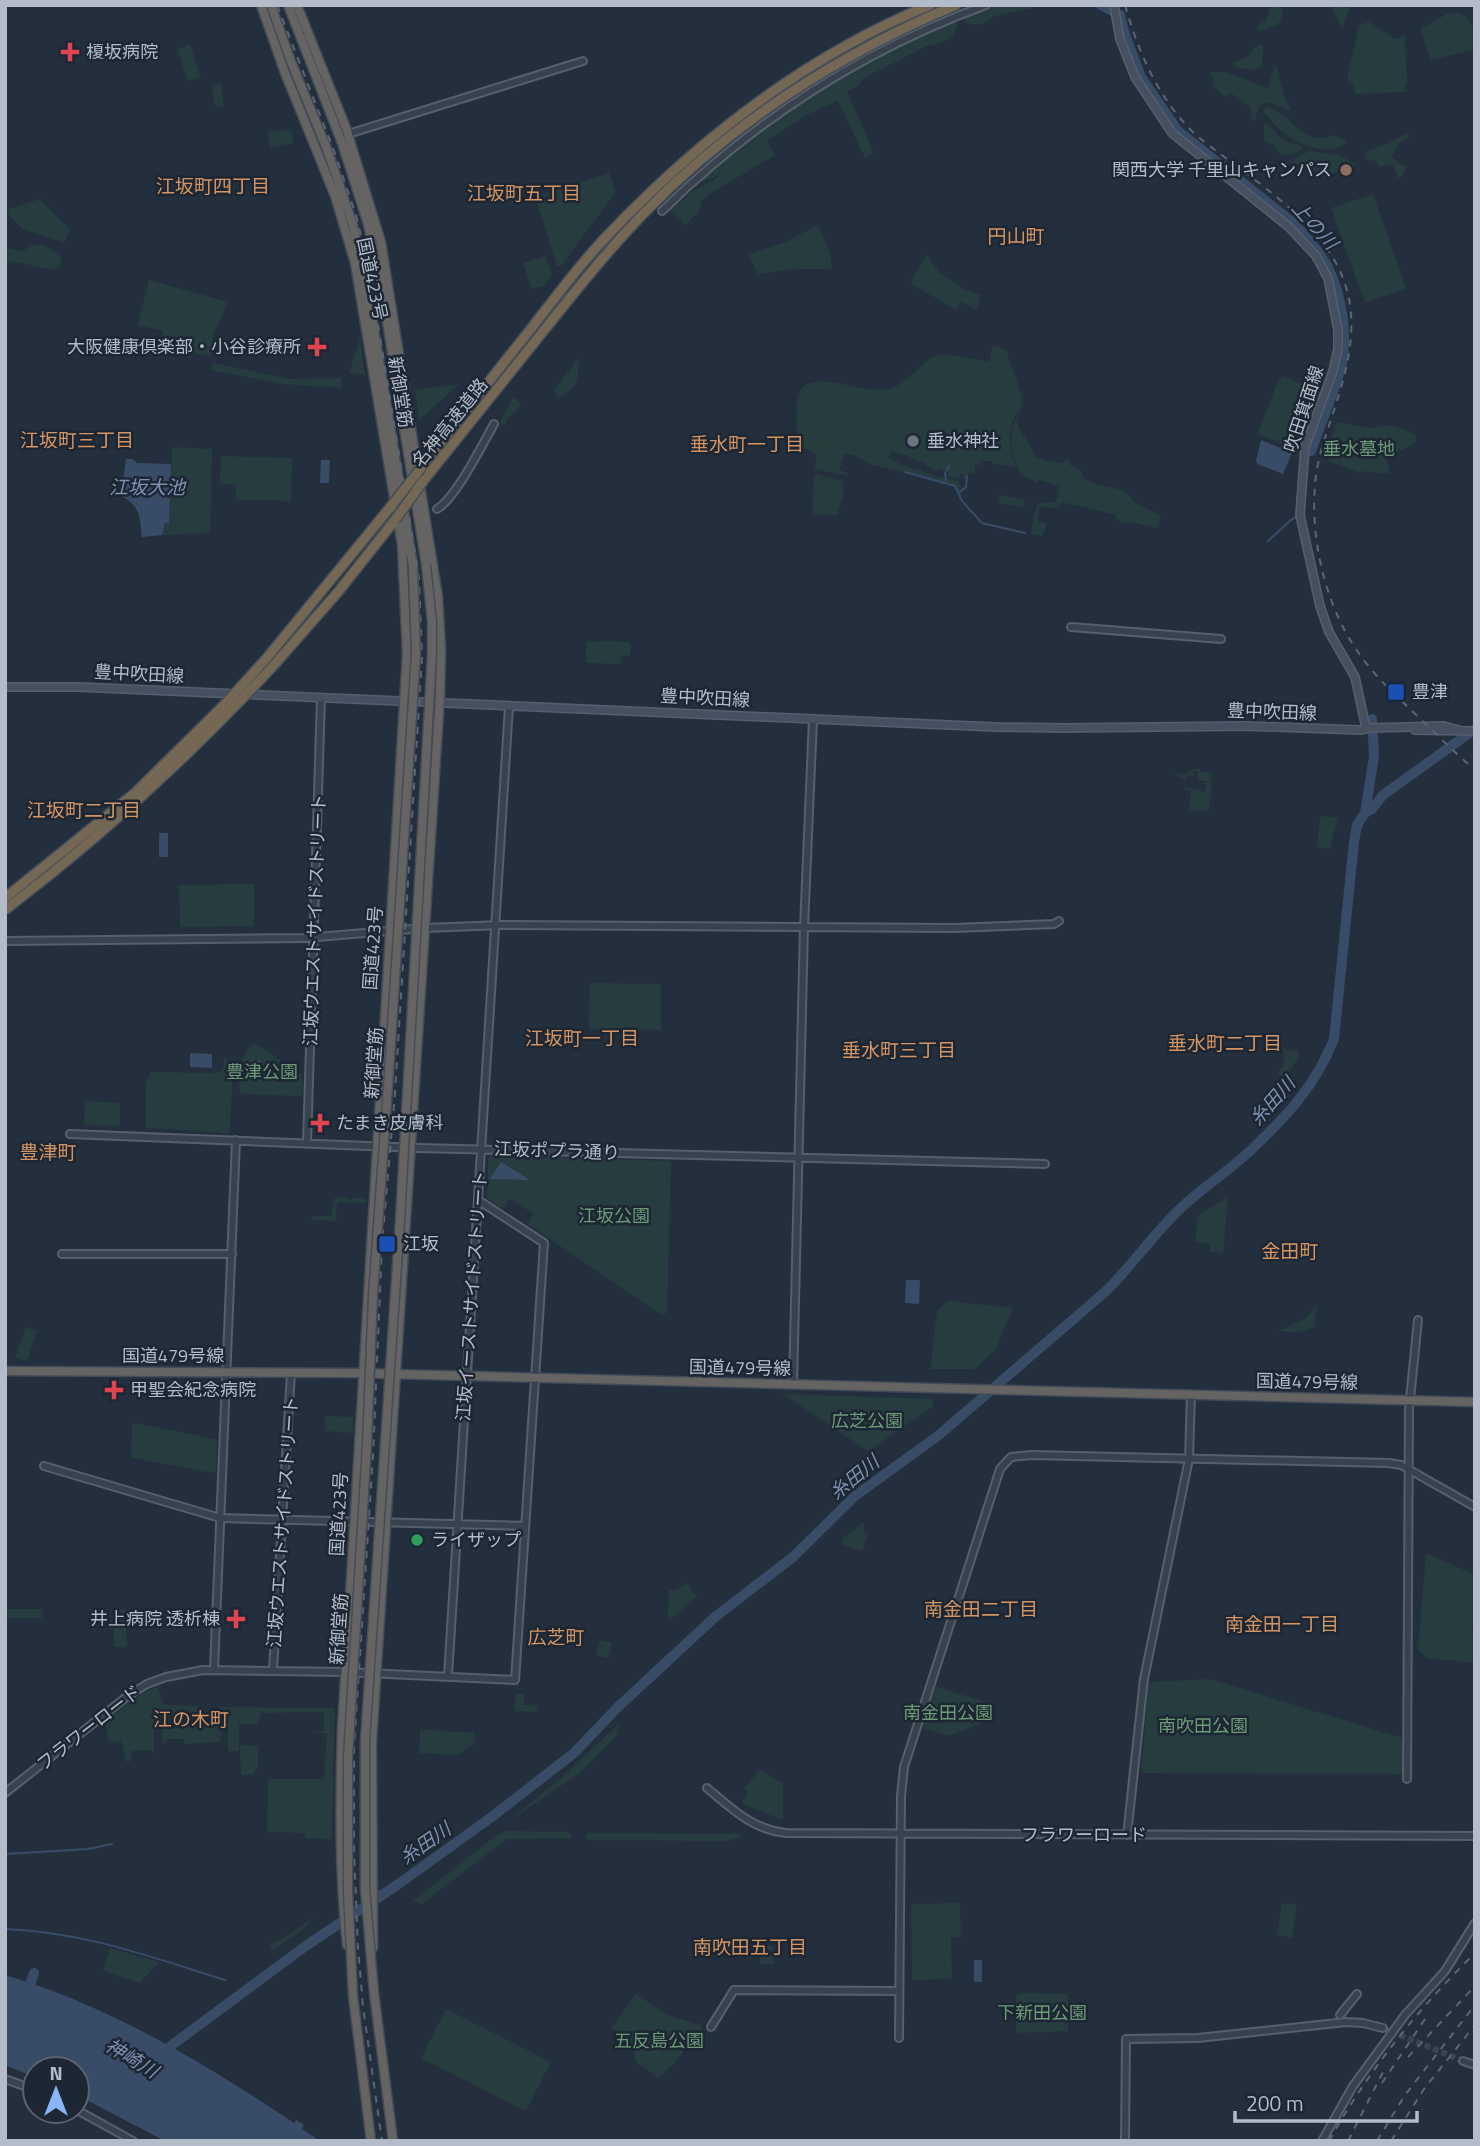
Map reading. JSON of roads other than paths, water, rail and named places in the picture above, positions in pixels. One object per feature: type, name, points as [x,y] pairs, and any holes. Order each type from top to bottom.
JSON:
[{"type":"highway","name":"国道423号","points":[[261,5],[285,73],[335,196],[361,293],[405,567],[408,635],[362,1374],[340,1780],[341,1894],[353,1996]]},
{"type":"highway","name":"新御堂筋","points":[[271,5],[290,60],[327,149],[353,225],[368,294],[413,566],[416,611],[373,1296],[348,1757],[347,1841],[353,1996],[372,2141]]},
{"type":"highway","name":"新御堂筋","points":[[288,5],[342,143],[368,224],[382,290],[431,609],[432,654],[400,1221],[365,1741],[365,1888],[374,1993],[393,2141]]},
{"type":"highway","name":"国道423号","points":[[297,5],[348,134],[381,242],[438,597],[441,649],[371,1777],[374,1993]]},
{"type":"highway","name":"名神高速道路","points":[[5,910],[140,800],[232,710],[590,256],[674,170],[742,113],[788,81],[840,49],[929,5]]},
{"type":"highway","name":"名神高速道路","points":[[5,898],[135,793],[338,592],[424,480],[599,263],[645,211],[742,126],[809,79],[878,40],[956,5]]},
{"type":"highway","name":"国道479号線","points":[[5,1371],[227,1371],[1475,1402]]},
{"type":"main road","name":"吹田箕面線","points":[[1115,10],[1120,39],[1135,77],[1167,128],[1188,149],[1289,227],[1316,256],[1328,278],[1338,330],[1338,349],[1333,371],[1305,447],[1300,514],[1320,606],[1329,632],[1355,677],[1371,728]]},
{"type":"main road","name":"豊中吹田線","points":[[5,687],[78,687],[1050,728],[1247,726],[1360,730],[1444,726],[1468,731]]},
{"type":"street","points":[[662,211],[698,176],[786,107],[904,39],[986,5]]},
{"type":"street","points":[[348,134],[583,61]]},
{"type":"street","points":[[437,509],[454,491],[494,424]]},
{"type":"street","points":[[1071,628],[1220,639]]},
{"type":"street","name":"江坂ウエストサイドストリート","points":[[307,1143],[321,698]]},
{"type":"street","name":"江坂イーストサイドストリート","points":[[448,1676],[509,706]]},
{"type":"street","points":[[793,1385],[804,927],[813,719]]},
{"type":"street","points":[[5,941],[314,938],[495,925],[954,928],[1054,924],[1059,921]]},
{"type":"street","name":"江坂ポプラ通り","points":[[69,1134],[376,1146],[1045,1164]]},
{"type":"street","points":[[214,1670],[236,1140]]},
{"type":"street","points":[[44,1466],[220,1518],[525,1526],[544,1243],[478,1200]]},
{"type":"street","points":[[62,1254],[232,1254]]},
{"type":"street","points":[[1407,1779],[1409,1401],[1418,1320]]},
{"type":"street","name":"江坂ウエストサイドストリート","points":[[273,1670],[291,1373]]},
{"type":"street","points":[[1127,1835],[1144,1679],[1189,1459],[1191,1395]]},
{"type":"street","points":[[899,2038],[900,1835],[904,1767],[1003,1463],[1021,1455],[1401,1465],[1475,1507]]},
{"type":"street","name":"フラワーロード","points":[[5,1793],[129,1695],[146,1684],[184,1672],[273,1670],[514,1680],[525,1526]]},
{"type":"street","name":"フラワーロード","points":[[707,1788],[747,1820],[771,1831],[786,1833],[1475,1836]]},
{"type":"street","points":[[1322,2141],[1353,2086],[1405,2015],[1445,1971],[1475,1923]]},
{"type":"street","points":[[711,2027],[734,1990],[899,1991]]},
{"type":"street","points":[[1340,2015],[1357,1994]]},
{"type":"street","points":[[1125,2141],[1126,2039],[1198,2038],[1346,2022],[1383,2028]]},
{"type":"street","points":[[1463,2061],[1475,2066]]},
{"type":"street","points":[[91,2118],[133,2141]]},
{"type":"water","points":[[1261,440],[1292,453],[1283,474],[1257,464]]},
{"type":"water","name":"江坂大池","points":[[126,459],[137,463],[171,464],[169,523],[165,523],[162,535],[142,537],[135,508],[121,496]]},
{"type":"water","points":[[321,460],[330,460],[329,483],[320,483]]},
{"type":"water","points":[[159,833],[168,833],[168,857],[159,857]]},
{"type":"water","points":[[190,1053],[212,1054],[212,1068],[190,1067]]},
{"type":"water","points":[[252,1060],[261,1061],[270,1078],[275,1070],[294,1073],[294,1076],[276,1076],[276,1081],[261,1081],[260,1067],[249,1066]]},
{"type":"water","points":[[501,1162],[530,1180],[490,1179]]},
{"type":"water","points":[[906,1280],[920,1280],[919,1304],[905,1303]]},
{"type":"water","points":[[974,1960],[982,1960],[982,1982],[974,1982]]},
{"type":"water","name":"神崎川","points":[[5,1975],[82,2003],[155,2038],[294,2123],[296,2120],[304,2125],[302,2129],[320,2141],[165,2141],[91,2102],[91,2055],[21,2055],[21,2071],[5,2065]]},
{"type":"waterway","name":"上の川","points":[[1101,5],[1120,15],[1141,77],[1178,131],[1291,221],[1312,243],[1327,265],[1337,290],[1343,320],[1343,354],[1336,384],[1311,451]]},
{"type":"waterway","points":[[946,481],[945,473],[949,466]]},
{"type":"waterway","points":[[905,472],[955,486],[962,501],[982,523],[1025,533]]},
{"type":"waterway","points":[[960,492],[966,487],[967,476]]},
{"type":"waterway","points":[[1268,541],[1296,518]]},
{"type":"waterway","name":"上の川","points":[[1365,813],[1374,756],[1372,719]]},
{"type":"waterway","name":"糸田川","points":[[161,2055],[307,1945],[493,1816],[574,1753],[618,1707],[715,1617],[793,1557],[855,1496],[939,1435],[1105,1292],[1181,1208],[1243,1158],[1277,1125],[1309,1085],[1334,1039],[1357,825],[1383,795],[1475,729]]},
{"type":"waterway","points":[[5,1854],[88,1849],[112,1844]]},
{"type":"waterway","points":[[5,1929],[90,1940],[225,1980]]},
{"type":"waterway","points":[[26,1997],[34,1973]]},
{"type":"tunnel","points":[[1383,2028],[1463,2061]]},
{"type":"railway","points":[[277,5],[356,215],[369,269],[419,578],[422,657],[395,1093],[382,1244],[373,1456],[354,1747],[358,1947],[363,2007],[382,2141]]},
{"type":"railway","points":[[1125,5],[1144,58],[1171,107],[1196,135],[1294,212],[1311,229],[1338,267],[1347,290],[1351,336],[1348,359],[1316,475],[1315,527],[1325,580],[1343,628],[1368,665],[1475,770]]},
{"type":"railway","points":[[1329,2141],[1360,2090],[1395,2042],[1475,1953]]},
{"type":"railway","points":[[1408,2057],[1475,1986]]},
{"type":"railway","points":[[1377,2141],[1405,2095],[1475,2005]]},
{"type":"railway","points":[[1382,2083],[1425,2019]]},
{"type":"railway","points":[[1391,2141],[1424,2089],[1475,2025]]},
{"type":"railway","points":[[1348,2141],[1383,2072]]},
{"type":"place","name":"榎坂病院","points":[[70,52]]},
{"type":"place","name":"関西大学 千里山キャンパス","points":[[1346,170]]},
{"type":"place","name":"大阪健康倶楽部・小谷診療所","points":[[317,347]]},
{"type":"place","name":"垂水神社","points":[[913,441]]},
{"type":"place","name":"豊津","points":[[1396,692]]},
{"type":"place","name":"たまき皮膚科","points":[[320,1123]]},
{"type":"place","name":"江坂","points":[[387,1244]]},
{"type":"place","name":"甲聖会紀念病院","points":[[114,1390]]},
{"type":"place","name":"ライザップ","points":[[417,1540]]},
{"type":"place","name":"井上病院 透析棟","points":[[236,1619]]},
{"type":"district","name":"江坂町四丁目","points":[[213,186]]},
{"type":"district","name":"江坂町五丁目","points":[[524,193]]},
{"type":"district","name":"円山町","points":[[1016,236]]},
{"type":"district","name":"江坂町三丁目","points":[[77,440]]},
{"type":"district","name":"垂水町一丁目","points":[[747,444]]},
{"type":"district","name":"江坂町二丁目","points":[[84,810]]},
{"type":"district","name":"江坂町一丁目","points":[[582,1038]]},
{"type":"district","name":"垂水町二丁目","points":[[1225,1043]]},
{"type":"district","name":"垂水町三丁目","points":[[899,1050]]},
{"type":"district","name":"豊津町","points":[[48,1152]]},
{"type":"district","name":"金田町","points":[[1290,1251]]},
{"type":"district","name":"南金田二丁目","points":[[981,1609]]},
{"type":"district","name":"南金田一丁目","points":[[1282,1624]]},
{"type":"district","name":"広芝町","points":[[556,1637]]},
{"type":"district","name":"江の木町","points":[[191,1719]]},
{"type":"district","name":"南吹田五丁目","points":[[750,1947]]},
{"type":"park label","name":"垂水墓地","points":[[1359,449]]},
{"type":"park label","name":"豊津公園","points":[[262,1072]]},
{"type":"park label","name":"江坂公園","points":[[614,1216]]},
{"type":"park label","name":"広芝公園","points":[[867,1421]]},
{"type":"park label","name":"南金田公園","points":[[948,1713]]},
{"type":"park label","name":"南吹田公園","points":[[1203,1726]]},
{"type":"park label","name":"下新田公園","points":[[1042,2013]]},
{"type":"park label","name":"五反島公園","points":[[659,2041]]}]
